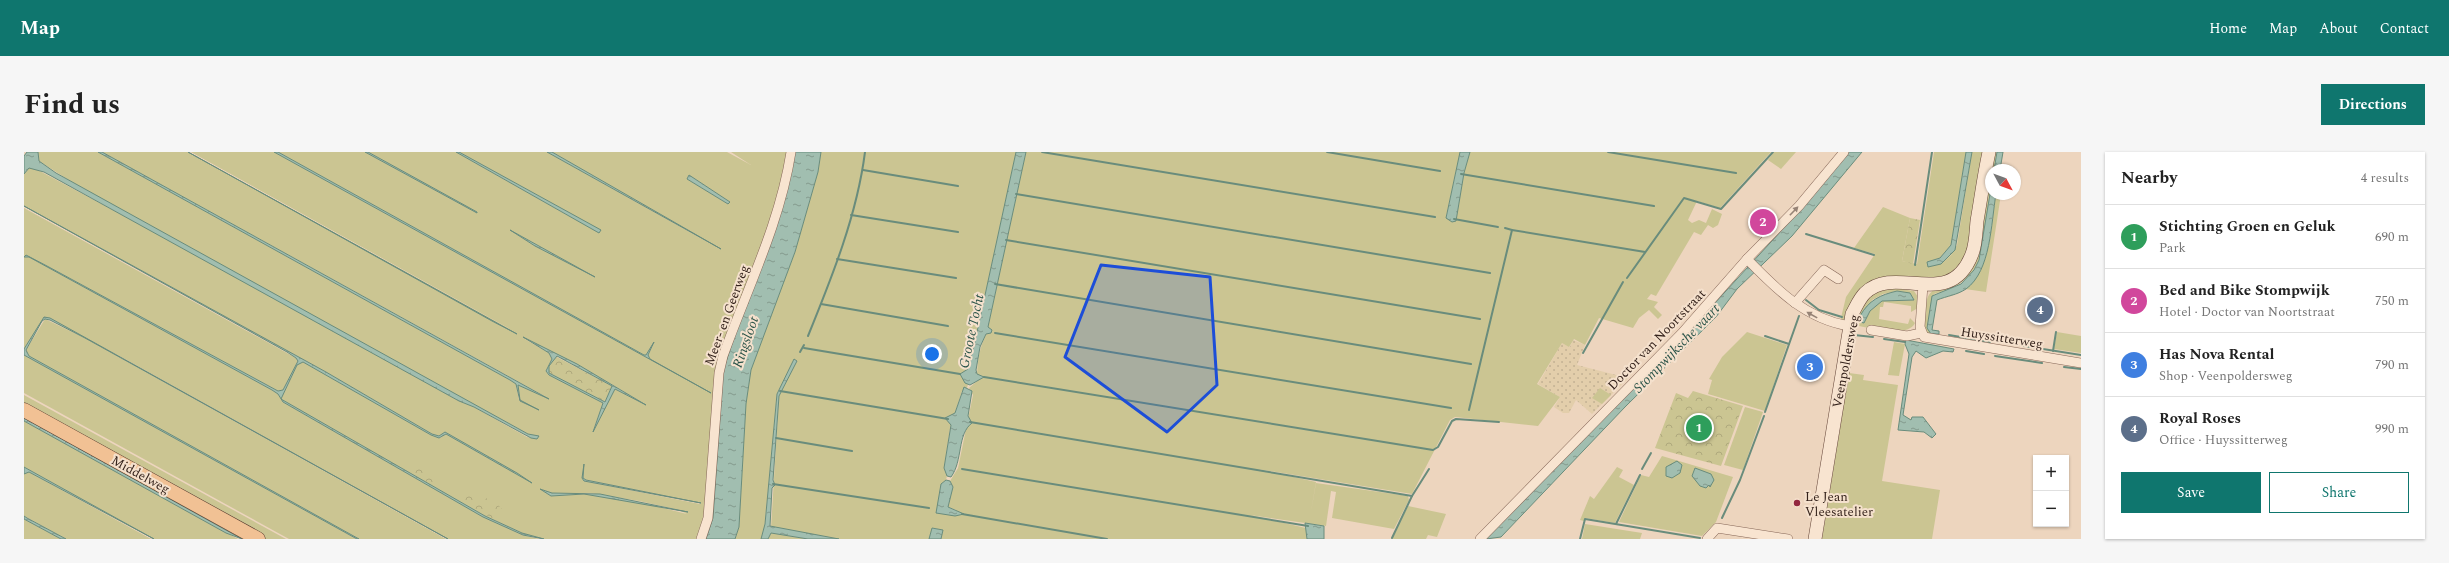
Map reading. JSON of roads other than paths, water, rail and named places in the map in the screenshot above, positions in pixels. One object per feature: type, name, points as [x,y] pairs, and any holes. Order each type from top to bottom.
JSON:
[{"type":"main road","name":"Middelweg","points":[[24,410],[258,539]]},
{"type":"street","name":"Meer- en Geerweg","points":[[701,539],[708,518],[718,373],[776,215],[791,152]]},
{"type":"street","name":"Doctor van Noortstraat","points":[[1480,539],[1682,333],[1799,206],[1844,152]]},
{"type":"street","name":"Veenpoldersweg","points":[[1815,539],[1849,326],[1860,299],[1871,288],[1888,282],[1923,285],[1940,284],[1952,280],[1964,269],[1973,253],[1989,152]]},
{"type":"street","points":[[1748,261],[1795,303],[1821,320],[1849,326]]},
{"type":"street","points":[[1795,303],[1824,270],[1838,279]]},
{"type":"street","points":[[1921,333],[1923,285]]},
{"type":"street","name":"Huyssitterweg","points":[[1872,330],[1907,336],[1921,333],[1930,339],[2081,363]]},
{"type":"street","points":[[1707,539],[1717,528],[1788,539]]},
{"type":"water","points":[[27,152],[38,152],[39,161],[56,173],[528,434],[539,436],[537,439],[531,438],[474,407],[459,401],[44,172],[29,168],[24,174],[24,156]]},
{"type":"water","points":[[98,152],[102,152],[549,399],[518,385],[520,400],[539,410],[520,401],[516,384],[510,380]]},
{"type":"water","points":[[188,152],[517,334],[492,321]]},
{"type":"water","points":[[274,152],[278,152],[644,355],[646,355],[654,342],[648,355],[650,359],[711,393]]},
{"type":"water","points":[[365,152],[368,152],[477,213]]},
{"type":"water","points":[[456,152],[459,152],[601,230],[599,233]]},
{"type":"water","points":[[547,152],[552,152],[721,249]]},
{"type":"water","name":"Ringsloot","points":[[795,152],[821,152],[818,172],[795,252],[751,370],[746,404],[739,527],[735,539],[706,539],[713,518],[723,371]]},
{"type":"water","points":[[1016,152],[1026,152],[988,327],[992,330],[991,333],[986,334],[980,347],[976,370],[977,374],[984,377],[970,385],[965,383],[960,374],[968,369],[974,346]]},
{"type":"water","points":[[1460,152],[1470,152],[1464,173],[1456,221],[1452,222],[1446,218]]},
{"type":"water","name":"Stompwijksche vaart","points":[[1849,152],[1862,152],[1792,236],[1737,289],[1716,317],[1625,407],[1501,537],[1486,539],[1691,329],[1804,206]]},
{"type":"water","points":[[1966,152],[1972,152],[1955,250],[1941,264],[1928,267],[1927,262],[1940,258],[1951,245]]},
{"type":"water","points":[[1997,152],[2003,152],[2001,164],[1995,164]]},
{"type":"water","points":[[689,175],[730,202],[728,204],[687,179]]},
{"type":"water","points":[[1989,200],[1995,200],[1991,232],[1981,271],[1974,281],[1963,291],[1937,300],[1932,330],[1939,331],[1939,334],[1931,334],[1927,328],[1932,296],[1961,284],[1974,270],[1979,260]]},
{"type":"water","points":[[24,206],[326,372],[432,434],[439,436],[445,432],[532,483],[446,434],[439,438],[431,435],[303,362],[297,365],[281,399],[278,394],[272,390],[29,257],[24,257],[26,255],[47,266],[278,391],[283,390],[298,361],[296,358]]},
{"type":"water","points":[[510,230],[595,277],[535,246]]},
{"type":"water","points":[[1897,291],[1910,293],[1914,300],[1882,301],[1870,311],[1864,323],[1860,322],[1860,316],[1863,310],[1871,302],[1880,296]]},
{"type":"water","points":[[44,317],[50,318],[448,539],[85,338],[50,320],[45,319],[42,321],[26,350],[29,356],[359,539],[357,539],[24,355],[24,349]]},
{"type":"water","points":[[523,337],[577,364],[646,405],[615,389],[593,432],[603,403],[549,375],[546,371],[552,359],[549,353]],"holes":[[[557,356],[612,386],[605,402],[549,373],[549,366]]]},
{"type":"water","points":[[1906,340],[1954,349],[1953,352],[1943,351],[1926,358],[1916,351],[1912,357],[1903,415],[1911,420],[1912,417],[1923,417],[1936,434],[1932,438],[1924,432],[1898,430],[1909,354],[1905,344]]},
{"type":"water","points":[[794,359],[797,361],[779,396],[773,480],[775,485],[772,488],[770,526],[839,539],[808,539],[771,533],[768,539],[761,539],[765,524],[777,394]]},
{"type":"water","points":[[964,387],[972,391],[968,416],[972,423],[964,434],[955,471],[951,477],[947,476],[944,468],[951,425],[945,418],[955,413]]},
{"type":"water","points":[[281,399],[485,516],[522,533],[544,539],[523,535],[483,517],[283,402]]},
{"type":"water","points":[[24,418],[242,539],[226,533],[24,421]]},
{"type":"water","points":[[1677,461],[1682,465],[1680,473],[1672,478],[1666,476],[1666,467]]},
{"type":"water","points":[[584,464],[583,478],[586,480],[701,503],[584,481],[582,478]]},
{"type":"water","points":[[24,467],[154,539],[29,472],[24,474]]},
{"type":"water","points":[[1695,468],[1711,474],[1714,480],[1710,487],[1709,485],[1706,488],[1700,486],[1692,476]]},
{"type":"water","points":[[946,480],[950,481],[953,487],[948,507],[964,514],[955,516],[936,513],[941,484]]},
{"type":"water","points":[[540,489],[552,493],[600,494],[688,512],[584,494],[551,496]]},
{"type":"water","points":[[24,516],[66,539],[61,539],[24,519]]},
{"type":"water","points":[[1305,523],[1324,526],[1324,539],[1307,539]]},
{"type":"water","points":[[932,528],[943,530],[941,539],[929,539]]},
{"type":"waterway","points":[[808,336],[826,291],[850,222],[865,152]]},
{"type":"waterway","points":[[1042,152],[1435,217]]},
{"type":"waterway","points":[[1327,152],[1440,171]]},
{"type":"waterway","points":[[1608,152],[1736,173]]},
{"type":"waterway","points":[[1627,278],[1684,198],[1721,209],[1773,152]]},
{"type":"waterway","points":[[1915,265],[1932,152]]},
{"type":"waterway","points":[[863,170],[958,186]]},
{"type":"waterway","points":[[1461,174],[1654,206]]},
{"type":"waterway","points":[[1016,194],[1490,273]]},
{"type":"waterway","points":[[851,215],[958,232]]},
{"type":"waterway","points":[[1454,219],[1498,227]]},
{"type":"waterway","points":[[1505,228],[1512,230]]},
{"type":"waterway","points":[[1469,410],[1512,230],[1645,252]]},
{"type":"waterway","points":[[1806,234],[1874,255]]},
{"type":"waterway","points":[[1006,240],[1480,319]]},
{"type":"waterway","points":[[837,259],[956,278]]},
{"type":"waterway","points":[[1583,353],[1623,282]]},
{"type":"waterway","points":[[995,284],[1471,364]]},
{"type":"waterway","points":[[1806,300],[1819,310],[1842,317]]},
{"type":"waterway","points":[[821,304],[948,326]]},
{"type":"waterway","points":[[1765,412],[1799,316]]},
{"type":"waterway","points":[[2053,351],[2056,332]]},
{"type":"waterway","points":[[995,333],[1451,408]]},
{"type":"waterway","points":[[1854,335],[1873,337]]},
{"type":"waterway","points":[[1949,335],[1990,342]]},
{"type":"waterway","points":[[1765,336],[1789,344]]},
{"type":"waterway","points":[[1884,339],[1905,342]]},
{"type":"waterway","points":[[800,352],[804,345]]},
{"type":"waterway","points":[[2024,346],[2081,355]]},
{"type":"waterway","name":"Groote Tocht","points":[[804,348],[960,374]]},
{"type":"waterway","points":[[1966,351],[1984,354]]},
{"type":"waterway","points":[[1995,356],[2042,363]]},
{"type":"waterway","points":[[2064,367],[2081,369]]},
{"type":"waterway","points":[[984,377],[1433,450],[1438,447],[1452,421],[1456,419],[1499,422]]},
{"type":"waterway","points":[[780,391],[948,419]]},
{"type":"waterway","points":[[1722,518],[1740,480],[1764,416]]},
{"type":"waterway","points":[[970,422],[1412,496],[1429,469]]},
{"type":"waterway","points":[[776,438],[852,451]]},
{"type":"waterway","points":[[1642,469],[1651,453]]},
{"type":"waterway","points":[[962,469],[1308,526]]},
{"type":"waterway","points":[[1616,524],[1640,475]]},
{"type":"waterway","points":[[773,484],[929,508]]},
{"type":"waterway","points":[[1392,538],[1412,496]]},
{"type":"waterway","points":[[962,514],[1107,539]]},
{"type":"waterway","points":[[1580,539],[1585,519],[1700,538]]},
{"type":"place","name":"Bed and Bike Stompwijk","points":[[1763,222]]},
{"type":"place","name":"Royal Roses","points":[[2040,310]]},
{"type":"place","name":"Has Nova Rental","points":[[1810,367]]},
{"type":"place","name":"Stichting Groen en Geluk","points":[[1699,428]]},
{"type":"place","name":"Le Jean Vleesatelier","points":[[1797,503]]}]
